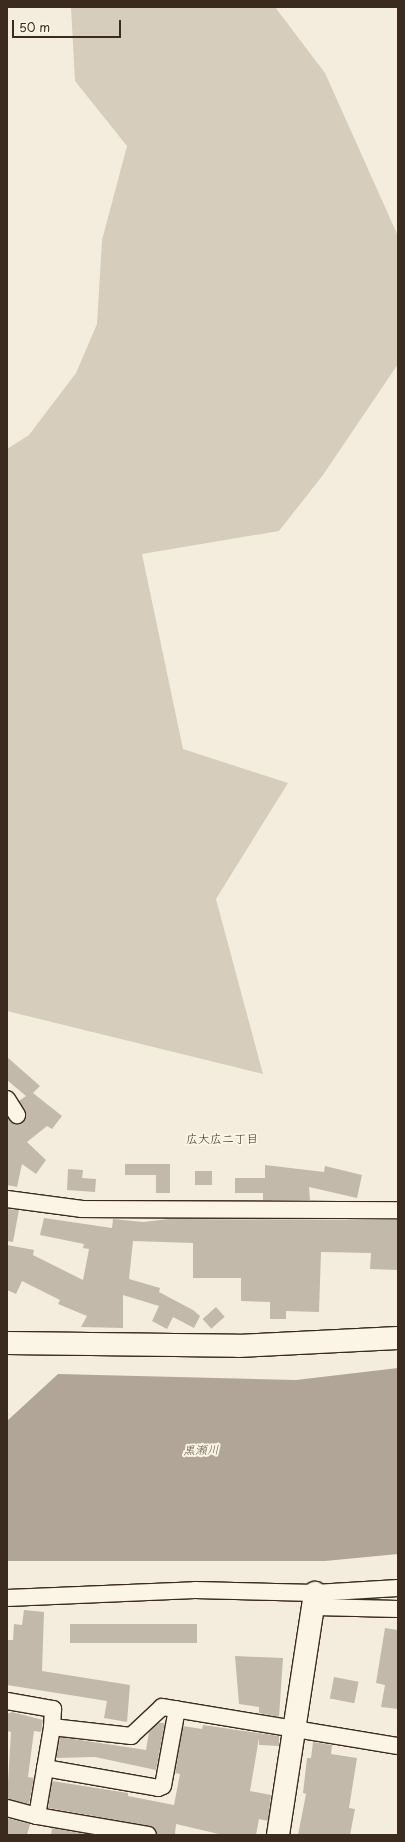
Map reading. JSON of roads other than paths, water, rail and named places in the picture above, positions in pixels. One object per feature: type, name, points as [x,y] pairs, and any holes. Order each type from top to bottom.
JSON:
[{"type":"street","points":[[7,1099],[17,1115]]},
{"type":"street","points":[[7,1199],[82,1210],[398,1210]]},
{"type":"street","points":[[7,1343],[238,1346],[398,1338]]},
{"type":"street","points":[[315,1600],[398,1588]]},
{"type":"street","points":[[7,1598],[195,1590],[315,1600],[398,1609]]},
{"type":"street","points":[[278,1835],[315,1600]]},
{"type":"street","points":[[7,1701],[53,1709],[52,1727],[36,1816]]},
{"type":"street","points":[[52,1727],[131,1736],[162,1707],[295,1731],[398,1746]]},
{"type":"street","points":[[45,1768],[158,1788],[163,1786],[177,1709]]},
{"type":"street","points":[[7,1808],[36,1816],[148,1835]]},
{"type":"water","name":"黒瀬川","points":[[398,1368],[398,1554],[325,1561],[7,1561],[7,1421],[58,1374],[296,1380]]},
{"type":"district","name":"広大広二丁目","points":[[222,1139]]}]
